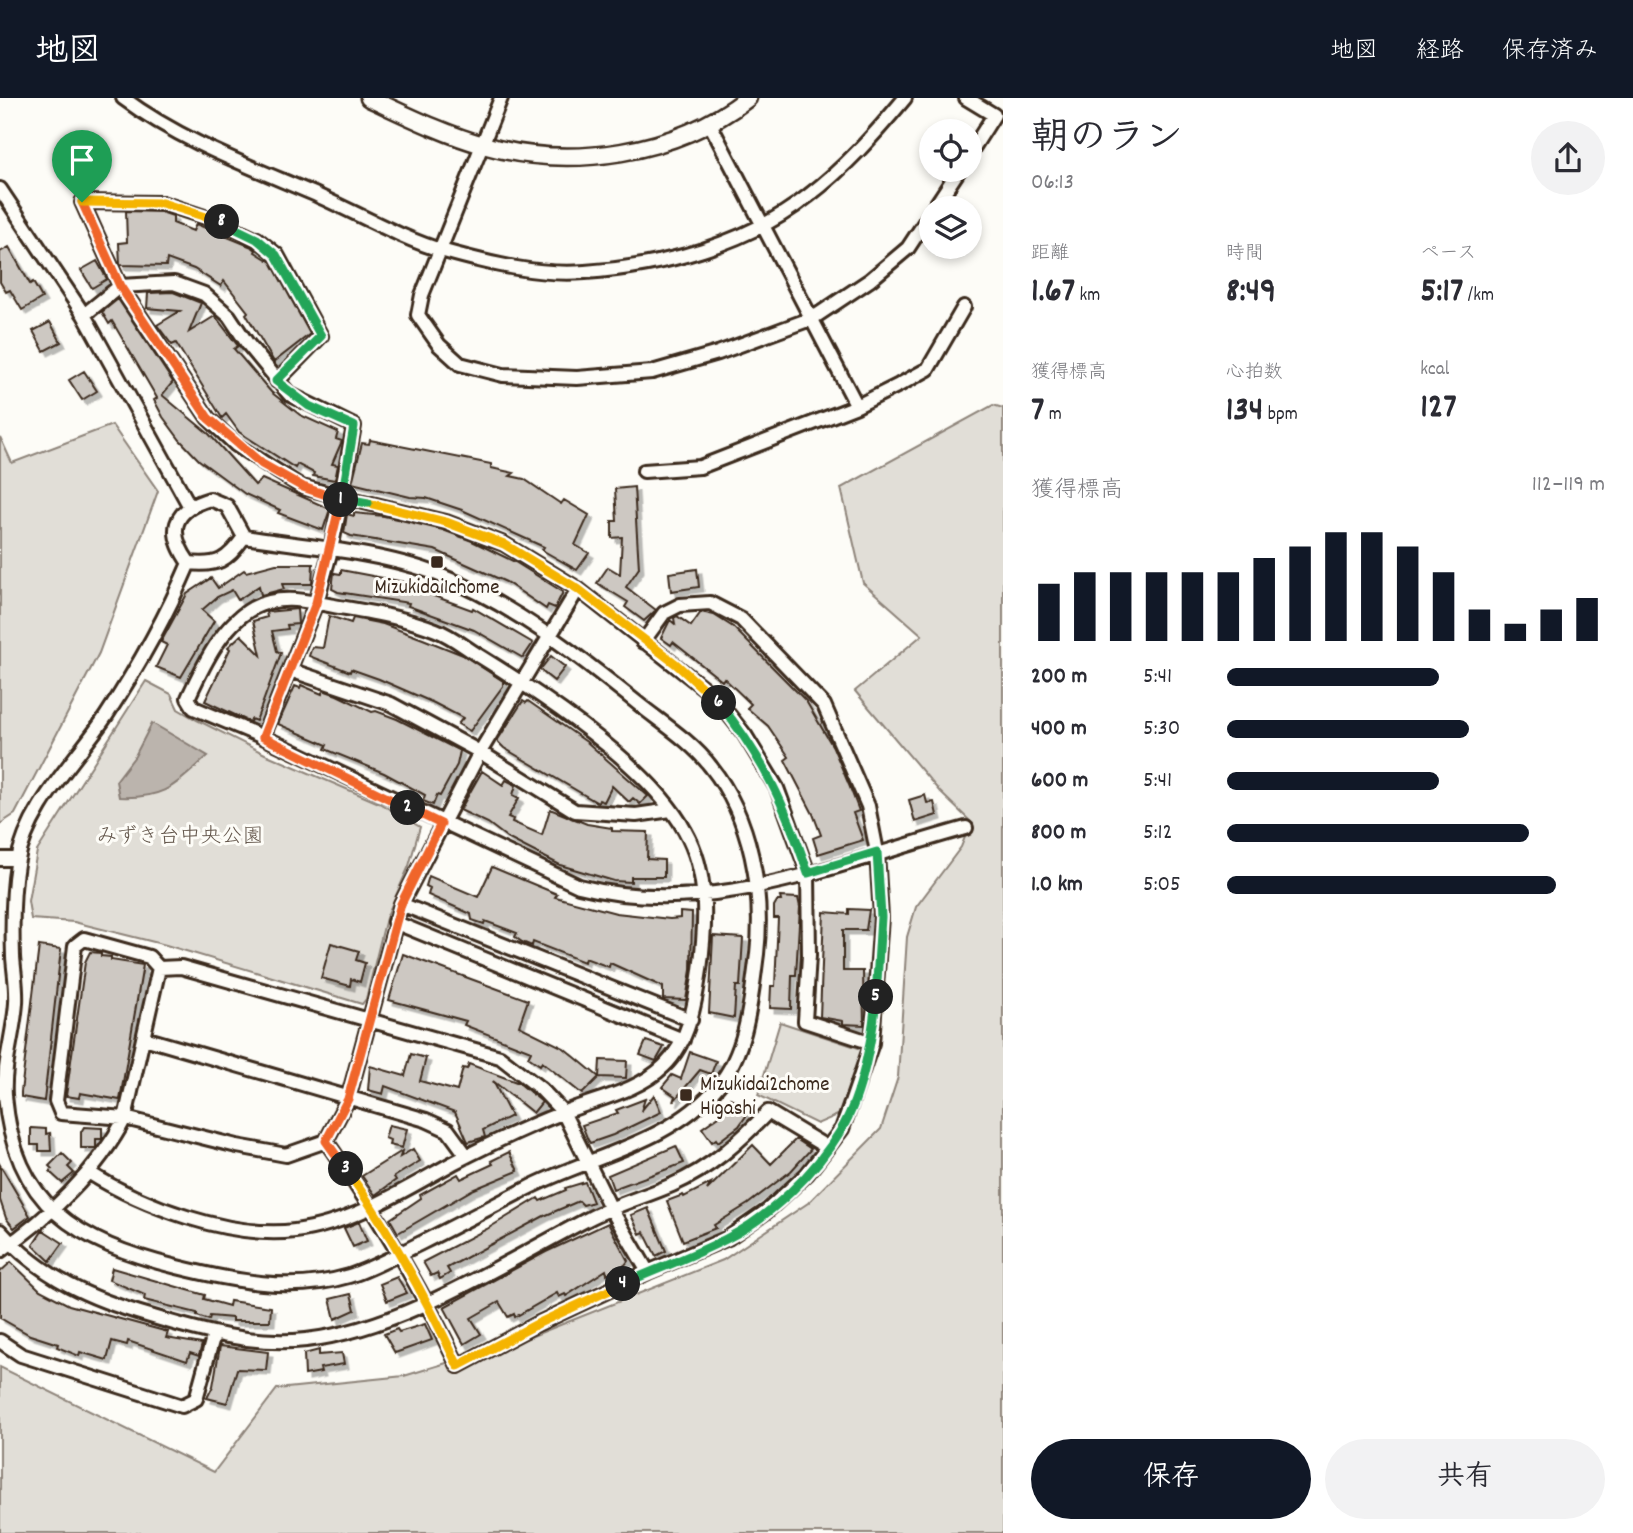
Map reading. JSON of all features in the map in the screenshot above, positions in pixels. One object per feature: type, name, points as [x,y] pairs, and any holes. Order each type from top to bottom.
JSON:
[{"type":"street","points":[[123,98],[214,150],[442,250],[526,269],[583,272],[650,263],[716,244],[763,225],[806,198],[835,174],[864,147],[905,98]]},
{"type":"street","points":[[369,98],[389,102],[481,145],[542,156],[595,157],[648,147],[710,124],[748,98]]},
{"type":"street","points":[[501,98],[422,295],[418,315],[439,345],[460,364],[503,375],[577,378],[652,372],[718,353],[813,318],[870,280],[908,248],[919,231]]},
{"type":"street","points":[[966,98],[994,116],[982,134]]},
{"type":"street","points":[[710,124],[857,406]]},
{"type":"street","points":[[0,189],[84,315],[189,505]]},
{"type":"street","points":[[276,381],[321,336],[276,255],[257,239],[220,222],[162,203],[82,202],[120,286],[208,418],[236,445],[303,487],[446,522],[504,544],[578,589],[714,696],[745,735],[777,788],[808,873],[809,956],[805,1021],[872,1043]]},
{"type":"street","points":[[84,315],[120,286],[174,283],[204,294],[229,316],[276,381],[309,406],[354,426],[331,550],[316,603],[263,737]]},
{"type":"street","points":[[644,471],[700,467],[857,406],[928,369],[964,307]]},
{"type":"street","points":[[209,499],[227,506],[235,516],[244,537],[232,553],[212,565],[189,563],[177,546],[175,524],[189,505],[209,499]]},
{"type":"street","points":[[189,563],[169,611],[105,717],[57,781],[27,833],[18,859],[13,943],[17,997],[4,1090],[20,1167],[66,1224],[123,1252],[247,1283],[342,1278],[376,1267],[554,1174],[654,1136],[684,1117],[724,1076],[736,1057],[748,1016],[760,926],[758,886],[736,810],[711,767],[660,720],[549,636],[487,597],[433,572],[331,550],[244,537]]},
{"type":"street","points":[[159,968],[149,957],[84,939],[75,946],[56,1101],[61,1113],[125,1118],[237,1146],[286,1155],[326,1141],[348,1099],[401,904],[481,752],[578,589]]},
{"type":"street","points":[[88,1172],[120,1192],[156,1206],[252,1230],[295,1231],[373,1206],[467,1156],[563,1112],[640,1084],[665,1066],[683,1040],[691,1020],[706,905],[703,895],[699,869],[687,833],[642,775],[522,682],[440,632],[397,617],[283,598],[253,609],[228,628],[188,698],[194,708],[263,737],[441,824],[579,886],[614,895],[645,898],[703,895],[758,886],[966,828]]},
{"type":"street","points":[[326,1141],[373,1206],[428,1302],[458,1366],[537,1324],[728,1238],[767,1211],[807,1174],[842,1129],[872,1043],[881,917],[877,852],[867,806],[824,705],[741,619],[710,603],[680,605],[664,613],[643,642]]},
{"type":"street","points":[[290,670],[391,704],[481,752],[575,811],[636,815],[671,810]]},
{"type":"street","points":[[0,859],[18,859]]},
{"type":"street","points":[[401,904],[691,1020]]},
{"type":"street","points":[[394,922],[683,1040]]},
{"type":"street","points":[[159,968],[181,967],[500,1057],[541,1089],[563,1112],[610,1207],[648,1272]]},
{"type":"street","points":[[6,1247],[51,1208],[110,1148],[125,1118],[159,968]]},
{"type":"street","points":[[144,1038],[426,1120],[447,1130],[467,1156]]},
{"type":"street","points":[[0,1231],[6,1247],[45,1273],[72,1289],[111,1305],[214,1335],[307,1340],[362,1327],[428,1302],[610,1207],[673,1185],[730,1151],[768,1112],[828,1148]]},
{"type":"street","points":[[0,1341],[21,1355],[182,1406],[196,1399],[214,1335]]},
{"type":"green space","points":[[993,405],[1003,408],[1003,1533],[0,1533],[0,1367],[214,1472],[277,1389],[404,1376],[525,1339],[723,1260],[808,1203],[881,1129],[898,1077],[907,937],[916,907],[961,847],[971,822],[940,792],[855,691],[922,635],[863,583],[841,488]]},
{"type":"green space","points":[[112,425],[158,491],[99,653],[15,814],[0,824],[0,437],[12,463]]},
{"type":"green space","name":"みずき台中央公園","points":[[146,681],[171,694],[178,709],[197,720],[265,754],[379,803],[420,827],[409,866],[386,918],[366,999],[362,1004],[166,945],[74,922],[31,919],[28,901],[37,851]]},
{"type":"green space","points":[[780,1022],[865,1050],[840,1114],[817,1124],[758,1095]]},
{"type":"shaded area","points":[[152,723],[208,756],[169,788],[148,795],[119,797],[116,781],[135,756]]},
{"type":"building","points":[[126,211],[161,212],[173,216],[173,223],[193,231],[196,224],[252,247],[271,262],[310,334],[274,362],[246,314],[248,312],[224,281],[221,286],[194,269],[167,259],[166,266],[120,265],[119,243],[127,242]]},
{"type":"building","points":[[9,247],[30,284],[33,282],[42,298],[22,310],[10,290],[6,292],[0,282],[0,252]]},
{"type":"building","points":[[97,261],[107,279],[92,288],[81,270]]},
{"type":"building","points":[[173,292],[201,303],[189,332],[215,316],[238,346],[234,349],[271,392],[300,415],[338,432],[336,439],[342,441],[332,464],[338,465],[335,480],[313,476],[314,473],[297,464],[295,468],[239,432],[226,414],[222,418],[176,343],[172,345],[157,325],[180,311],[147,308],[148,293]]},
{"type":"building","points":[[118,299],[173,382],[162,395],[209,434],[255,485],[262,479],[330,509],[323,530],[278,513],[280,510],[245,494],[199,460],[180,440],[163,417],[154,400],[157,398],[112,321],[109,324],[102,312]]},
{"type":"building","points":[[50,322],[61,342],[44,351],[33,331]]},
{"type":"building","points":[[84,371],[97,391],[82,400],[69,380]]},
{"type":"building","points":[[370,440],[491,464],[491,468],[514,473],[510,476],[524,479],[561,504],[564,500],[589,515],[575,545],[589,553],[577,570],[542,550],[544,547],[462,510],[426,498],[410,497],[352,483],[362,443],[369,444]]},
{"type":"building","points":[[634,487],[639,568],[626,587],[656,610],[644,621],[625,607],[628,602],[597,583],[608,567],[620,574],[622,537],[612,538],[612,521],[617,521],[615,489]]},
{"type":"building","points":[[354,513],[384,516],[443,530],[515,562],[563,592],[555,608],[548,605],[546,609],[506,582],[435,550],[351,536],[344,533],[347,514],[354,516]]},
{"type":"building","points":[[276,564],[313,564],[312,584],[282,584],[284,589],[261,595],[259,586],[238,600],[232,590],[217,597],[202,610],[214,621],[181,677],[156,667],[167,645],[161,642],[187,594],[211,578],[218,588],[244,570],[246,572]]},
{"type":"building","points":[[697,569],[699,587],[671,591],[669,573]]},
{"type":"building","points":[[341,570],[409,583],[434,596],[472,610],[473,608],[533,643],[523,658],[474,630],[408,606],[409,603],[338,592],[332,589],[334,573],[341,574]]},
{"type":"building","points":[[297,609],[298,624],[287,625],[288,629],[272,631],[277,651],[281,653],[256,721],[251,719],[250,722],[205,701],[230,649],[228,647],[241,635],[261,655],[253,621],[267,617],[266,612]]},
{"type":"building","points":[[701,612],[714,615],[733,627],[806,701],[833,747],[849,785],[859,811],[853,813],[863,840],[818,854],[813,838],[821,835],[813,814],[785,760],[789,757],[768,726],[747,708],[751,704],[724,678],[722,681],[673,642],[671,645],[661,638],[670,620],[675,624],[674,618],[677,616],[691,626]]},
{"type":"building","points":[[329,616],[351,623],[353,618],[383,624],[463,655],[503,681],[503,686],[470,731],[458,724],[463,718],[434,703],[379,679],[351,669],[350,672],[309,656],[312,647],[323,648]]},
{"type":"building","points":[[551,656],[565,667],[554,681],[540,670]]},
{"type":"building","points":[[301,685],[322,694],[323,690],[372,712],[397,719],[460,751],[457,765],[433,805],[423,801],[425,795],[384,773],[325,749],[327,745],[278,724],[295,686],[300,688]]},
{"type":"building","points":[[523,701],[528,701],[588,743],[648,796],[640,804],[633,798],[629,802],[612,786],[604,802],[599,800],[598,803],[504,748],[497,741]]},
{"type":"building","points":[[482,771],[503,785],[506,780],[516,785],[513,795],[519,798],[508,817],[513,819],[512,822],[542,835],[550,809],[587,824],[612,828],[612,831],[648,832],[647,859],[664,860],[664,877],[631,877],[631,882],[614,881],[560,865],[509,839],[488,823],[460,810]]},
{"type":"building","points":[[925,795],[927,803],[934,802],[937,815],[915,822],[909,800]]},
{"type":"building","points":[[492,867],[557,894],[555,897],[616,913],[670,919],[680,918],[680,912],[692,913],[691,970],[686,1000],[663,999],[663,987],[610,963],[609,967],[585,958],[584,962],[533,942],[532,946],[522,942],[515,937],[517,933],[485,921],[484,924],[472,920],[471,914],[428,895],[430,888],[426,886],[429,876],[478,897]]},
{"type":"building","points":[[780,897],[798,898],[800,907],[791,1009],[770,1008],[771,986],[775,986],[778,918],[774,918],[774,906],[777,901],[781,901]]},
{"type":"building","points":[[849,909],[869,910],[866,930],[843,930],[843,971],[863,971],[864,1025],[843,1024],[843,1021],[820,1017],[824,912],[849,914]]},
{"type":"building","points":[[713,936],[743,938],[740,986],[736,986],[734,1018],[709,1013]]},
{"type":"building","points":[[331,943],[359,951],[356,960],[365,963],[360,982],[351,979],[350,986],[321,978]]},
{"type":"building","points":[[39,946],[61,949],[44,1101],[21,1097]]},
{"type":"building","points":[[90,952],[101,953],[101,956],[111,957],[111,960],[143,965],[120,1100],[80,1093],[79,1098],[66,1096],[85,962]]},
{"type":"building","points":[[403,954],[528,1000],[519,1026],[564,1048],[599,1077],[582,1094],[542,1062],[540,1065],[528,1057],[531,1051],[464,1025],[466,1021],[389,1000]]},
{"type":"building","points":[[646,1041],[664,1047],[656,1061],[640,1055]]},
{"type":"building","points":[[690,1052],[716,1061],[711,1074],[700,1070],[673,1102],[675,1096],[662,1087],[672,1075],[681,1079]]},
{"type":"building","points":[[411,1054],[426,1058],[420,1081],[457,1091],[463,1068],[467,1069],[469,1064],[519,1083],[542,1102],[533,1113],[493,1081],[511,1116],[483,1130],[485,1137],[468,1142],[455,1112],[385,1086],[383,1094],[368,1090],[370,1066],[405,1076]]},
{"type":"building","points":[[600,1060],[627,1061],[626,1078],[599,1077]]},
{"type":"building","points":[[654,1095],[661,1112],[590,1143],[582,1125],[618,1113],[616,1110],[645,1099],[641,1111]]},
{"type":"building","points":[[730,1098],[751,1109],[739,1126],[718,1142],[716,1139],[712,1142],[702,1128],[723,1113]]},
{"type":"building","points":[[389,1125],[407,1129],[402,1148],[389,1145],[390,1140],[385,1138]]},
{"type":"building","points":[[84,1127],[102,1128],[102,1139],[96,1139],[96,1148],[81,1148],[81,1132]]},
{"type":"building","points":[[31,1128],[46,1129],[46,1134],[50,1133],[51,1151],[39,1151],[39,1145],[31,1145]]},
{"type":"building","points":[[796,1139],[811,1149],[791,1171],[748,1204],[714,1225],[716,1228],[683,1241],[667,1201],[683,1195],[684,1197],[711,1183],[707,1190],[753,1145],[771,1164]]},
{"type":"building","points":[[676,1146],[684,1163],[613,1189],[608,1175]]},
{"type":"building","points":[[413,1149],[420,1161],[394,1177],[396,1180],[375,1195],[362,1176],[402,1151],[400,1157]]},
{"type":"building","points":[[509,1152],[518,1171],[472,1190],[398,1233],[390,1219],[421,1198],[420,1195],[458,1174],[461,1179],[493,1164],[491,1161]]},
{"type":"building","points":[[62,1153],[72,1163],[68,1167],[74,1173],[62,1183],[50,1172],[52,1169],[49,1166]]},
{"type":"building","points":[[0,1165],[30,1216],[14,1228],[6,1218],[0,1200]]},
{"type":"building","points":[[585,1182],[593,1202],[583,1205],[579,1201],[544,1216],[447,1268],[450,1273],[440,1279],[437,1273],[431,1276],[423,1262],[487,1229],[538,1198],[540,1201],[566,1190],[565,1188]]},
{"type":"building","points":[[648,1208],[666,1251],[656,1256],[644,1232],[640,1234],[631,1215]]},
{"type":"building","points":[[359,1222],[367,1241],[353,1247],[344,1228]]},
{"type":"building","points":[[608,1223],[628,1261],[625,1265],[607,1274],[606,1270],[566,1296],[565,1294],[559,1297],[557,1293],[515,1317],[514,1314],[508,1317],[499,1302],[471,1318],[481,1334],[464,1344],[444,1307],[546,1252]]},
{"type":"building","points":[[43,1230],[63,1243],[50,1261],[33,1245]]},
{"type":"building","points":[[11,1262],[40,1290],[69,1305],[168,1332],[166,1338],[202,1344],[199,1356],[190,1353],[187,1361],[128,1341],[127,1345],[112,1341],[107,1360],[80,1352],[79,1356],[57,1347],[58,1344],[30,1335],[0,1318],[0,1272]]},
{"type":"building","points":[[112,1268],[205,1295],[204,1299],[229,1306],[230,1301],[271,1307],[270,1321],[232,1321],[232,1318],[210,1316],[209,1320],[197,1316],[197,1313],[144,1300],[145,1295],[109,1280]]},
{"type":"building","points":[[397,1277],[407,1293],[387,1301],[380,1284]]},
{"type":"building","points":[[351,1294],[355,1310],[335,1319],[330,1299]]},
{"type":"building","points":[[425,1324],[432,1340],[395,1353],[384,1334],[397,1329],[399,1332]]},
{"type":"building","points":[[220,1346],[268,1352],[266,1370],[237,1369],[227,1403],[207,1398],[213,1386]]},
{"type":"building","points":[[319,1350],[319,1355],[342,1353],[344,1364],[320,1368],[321,1372],[305,1375],[304,1354]]},
{"type":"place","name":"Mizukidai1chome","points":[[437,562]]},
{"type":"place","name":"Mizukidai2chome Higashi","points":[[686,1095]]},
{"type":"route","points":[[82,202],[120,286],[208,418],[236,445],[262,464],[303,487],[342,498],[316,603],[263,737],[441,824],[394,922],[348,1099],[326,1141],[373,1206],[428,1302],[458,1366],[537,1324],[728,1238],[767,1211],[807,1174],[842,1129],[872,1043],[881,917],[877,852],[808,873],[777,788],[745,735],[714,696],[676,664],[643,642],[578,589],[504,544],[446,522],[389,506],[342,498],[354,426],[309,406],[289,394],[276,381],[321,336],[276,255],[257,239],[220,222],[162,203],[82,202]]}]
